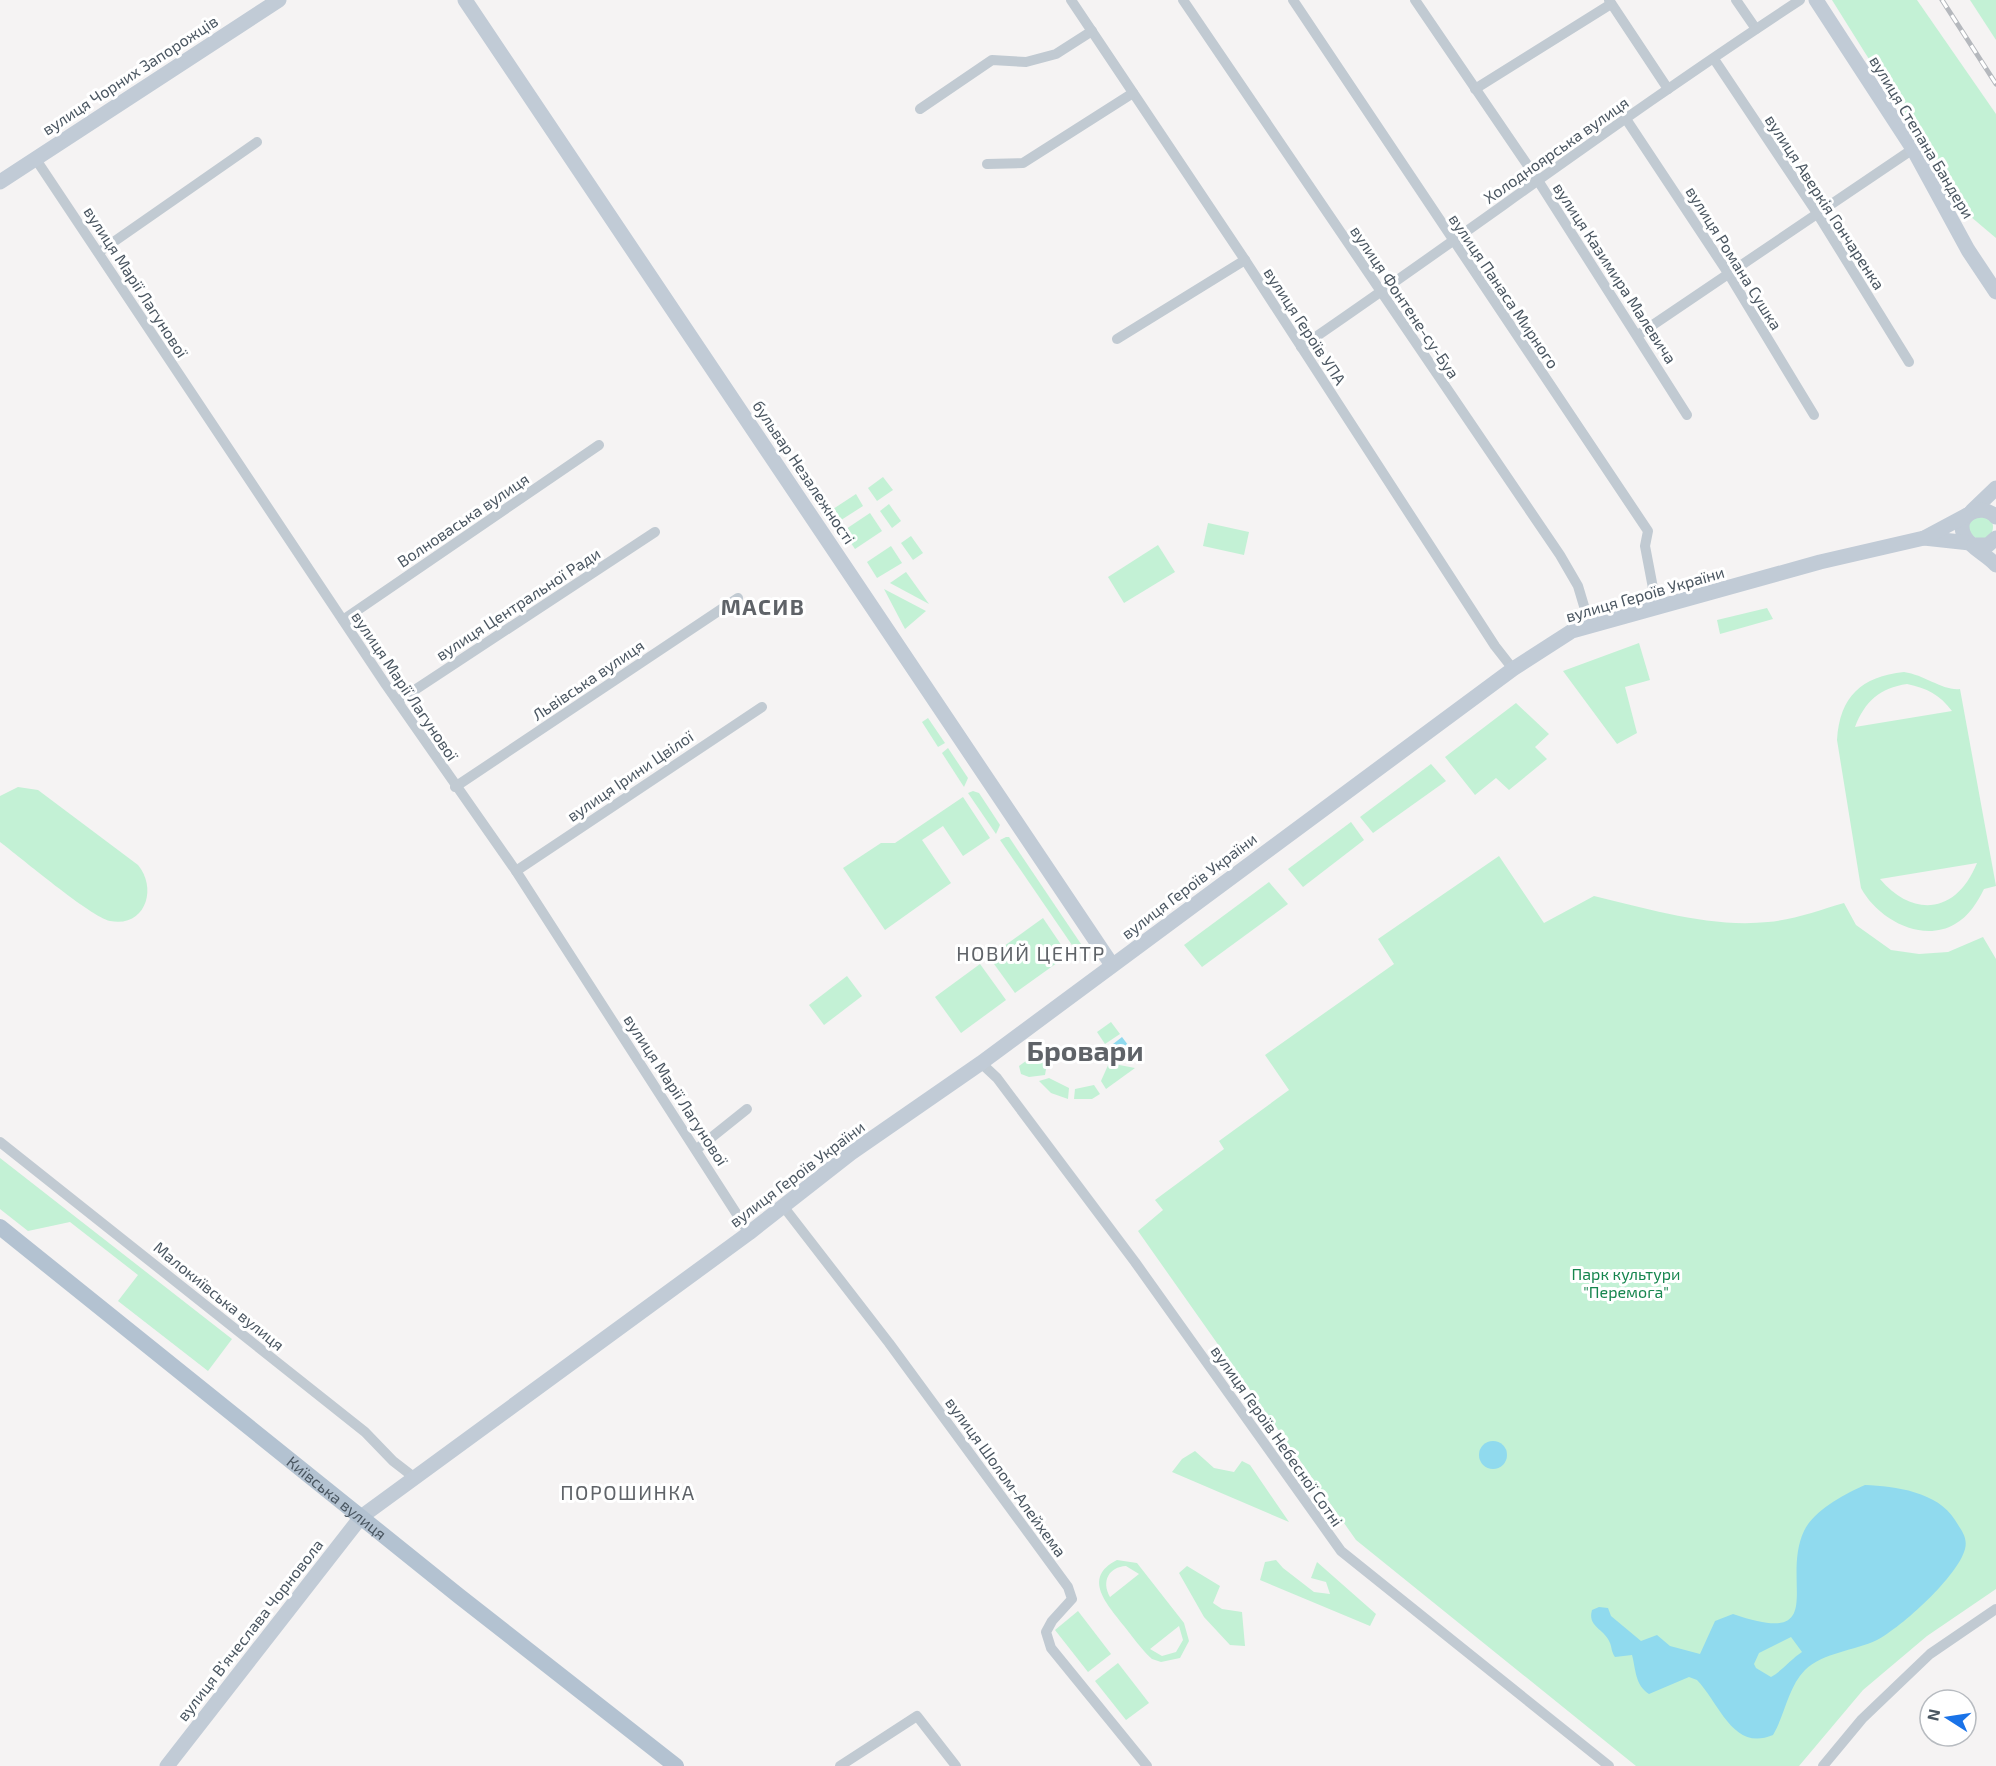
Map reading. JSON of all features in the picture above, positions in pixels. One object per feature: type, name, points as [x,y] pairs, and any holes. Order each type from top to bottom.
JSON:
[{"type":"main road","name":"вулиця Чорних Запорожців","points":[[0,182],[279,0]]},
{"type":"main road","name":"бульвар Незалежності","points":[[465,0],[1112,965]]},
{"type":"main road","name":"вулиця Степана Бандери","points":[[1816,0],[1913,149],[1968,249],[1996,292]]},
{"type":"main road","name":"вулиця Героїв України","points":[[362,1517],[749,1233],[851,1153],[981,1063],[1513,669],[1572,632],[1590,626],[1820,562],[1924,538],[1969,514],[1996,488]]},
{"type":"main road","points":[[1996,517],[1984,510],[1969,514],[1962,530],[1972,544],[1996,565]]},
{"type":"main road","name":"вулиця Героїв України","points":[[1924,538],[1972,544]]},
{"type":"main road","points":[[1972,544],[1988,545],[1996,538]]},
{"type":"main road","name":"Київська вулиця","points":[[0,1227],[676,1766]]},
{"type":"main road","name":"вулиця Вʼячеслава Чорновола","points":[[166,1766],[362,1517]]},
{"type":"street","name":"вулиця Героїв УПА","points":[[1071,0],[1245,260],[1495,646],[1513,669]]},
{"type":"street","name":"вулиця Фонтене-су-Буа","points":[[1183,0],[1560,555],[1578,586],[1590,626]]},
{"type":"street","name":"вулиця Панаса Мирного","points":[[1293,0],[1648,531],[1645,546],[1657,609]]},
{"type":"street","name":"вулиця Казимира Малевича","points":[[1415,0],[1537,179],[1687,415]]},
{"type":"street","points":[[1736,0],[1756,29]]},
{"type":"street","name":"Холодноярська вулиця","points":[[1301,347],[1454,243],[1537,179],[1800,0]]},
{"type":"street","points":[[1475,88],[1610,2],[1668,89]]},
{"type":"street","points":[[920,109],[992,60],[1026,62],[1056,54],[1092,31]]},
{"type":"street","name":"вулиця Аверкія Гончаренка","points":[[1714,59],[1817,213],[1909,362]]},
{"type":"street","points":[[987,164],[1023,163],[1133,93]]},
{"type":"street","name":"вулиця Романа Сушка","points":[[1626,119],[1728,273],[1814,415]]},
{"type":"street","points":[[99,252],[257,142]]},
{"type":"street","points":[[1638,335],[1913,149]]},
{"type":"street","name":"вулиця Марії Лагунової","points":[[36,158],[455,787],[516,871],[749,1233]]},
{"type":"street","points":[[1117,339],[1245,260]]},
{"type":"street","name":"Волноваська вулиця","points":[[343,620],[599,445]]},
{"type":"street","name":"вулиця Центральної Ради","points":[[398,702],[655,532]]},
{"type":"street","name":"Львівська вулиця","points":[[455,787],[738,598]]},
{"type":"street","name":"вулиця Ірини Цвілої","points":[[516,871],[762,707]]},
{"type":"street","name":"вулиця Героїв Небесної Сотні","points":[[981,1063],[997,1078],[1135,1262],[1341,1551],[1609,1766]]},
{"type":"street","points":[[697,1149],[747,1109]]},
{"type":"street","name":"Малокиївська вулиця","points":[[0,1142],[365,1432],[415,1478]]},
{"type":"street","name":"вулиця Шолом-Алейхема","points":[[783,1206],[889,1343],[1068,1587],[1072,1599],[1052,1621],[1046,1632],[1051,1647],[1147,1766]]},
{"type":"street","points":[[1823,1766],[1862,1719],[1930,1654],[1996,1609]]},
{"type":"street","points":[[840,1766],[917,1716],[956,1766]]},
{"type":"green space","points":[[1832,0],[1917,0],[1996,114],[1996,238],[1964,211]]},
{"type":"green space","points":[[1970,0],[1996,0],[1996,40]]},
{"type":"green space","points":[[883,477],[893,490],[877,501],[868,488]]},
{"type":"green space","points":[[856,494],[863,506],[838,522],[830,511]]},
{"type":"green space","points":[[889,504],[901,521],[892,528],[880,511]]},
{"type":"green space","points":[[870,513],[882,531],[855,549],[843,531]]},
{"type":"green space","points":[[1981,515],[1990,518],[1993,527],[1990,536],[1981,539],[1972,536],[1969,527],[1972,518]]},
{"type":"green space","points":[[1208,523],[1249,532],[1244,555],[1203,546]]},
{"type":"green space","points":[[911,536],[923,553],[913,560],[901,543]]},
{"type":"green space","points":[[1158,545],[1175,572],[1124,603],[1108,577]]},
{"type":"green space","points":[[891,546],[902,563],[877,578],[867,562]]},
{"type":"green space","points":[[906,572],[929,604],[890,583]]},
{"type":"green space","points":[[884,589],[926,611],[905,629]]},
{"type":"green space","points":[[1767,608],[1773,619],[1720,634],[1717,620]]},
{"type":"green space","points":[[1639,643],[1650,680],[1625,687],[1637,733],[1617,744],[1563,671]]},
{"type":"green space","points":[[1904,672],[1947,688],[1960,689],[1996,886],[1984,889],[1964,917],[1955,924],[1942,929],[1928,931],[1901,925],[1878,909],[1861,888],[1837,740],[1839,725],[1848,700],[1865,684]],"holes":[[[1907,684],[1932,693],[1952,711],[1855,727],[1864,710],[1875,697],[1889,689]],[[1977,863],[1958,892],[1946,901],[1934,905],[1920,905],[1907,900],[1893,892],[1880,879]]]},
{"type":"green space","points":[[1516,703],[1549,734],[1535,747],[1547,759],[1509,790],[1496,778],[1475,795],[1445,757]]},
{"type":"green space","points":[[928,718],[945,743],[938,747],[922,722]]},
{"type":"green space","points":[[948,748],[968,778],[964,787],[942,753]]},
{"type":"green space","points":[[1431,764],[1446,781],[1373,833],[1360,817]]},
{"type":"green space","points":[[18,787],[38,790],[138,865],[147,885],[145,905],[140,913],[122,922],[110,921],[101,917],[72,898],[0,842],[0,796]]},
{"type":"green space","points":[[973,791],[979,793],[1000,825],[996,834],[968,793]]},
{"type":"green space","points":[[963,797],[990,838],[963,856],[943,826],[922,840],[951,883],[885,930],[843,868],[881,843],[895,843]]},
{"type":"green space","points":[[1351,822],[1364,840],[1303,887],[1288,869]]},
{"type":"green space","points":[[1009,837],[1081,944],[1074,948],[1000,840]]},
{"type":"green space","name":"Парк культури \"Перемога\"","points":[[1499,856],[1544,923],[1594,896],[1702,920],[1746,923],[1787,919],[1844,903],[1856,925],[1891,950],[1919,954],[1948,952],[1983,937],[1996,959],[1996,1589],[1927,1636],[1863,1690],[1799,1766],[1636,1766],[1356,1540],[1138,1231],[1163,1210],[1155,1200],[1224,1149],[1219,1141],[1289,1090],[1265,1055],[1394,964],[1378,939]]},
{"type":"green space","points":[[1269,882],[1288,904],[1202,967],[1184,945]]},
{"type":"green space","points":[[1043,918],[1068,955],[1015,993],[989,957]]},
{"type":"green space","points":[[980,964],[1006,1000],[961,1033],[935,997]]},
{"type":"green space","points":[[847,976],[862,996],[824,1025],[809,1005]]},
{"type":"green space","points":[[1111,1022],[1120,1034],[1105,1044],[1097,1032]]},
{"type":"green space","points":[[1037,1053],[1044,1054],[1048,1058],[1045,1075],[1029,1077],[1021,1074],[1019,1066]]},
{"type":"green space","points":[[1109,1063],[1135,1068],[1106,1089],[1101,1081]]},
{"type":"green space","points":[[1049,1078],[1069,1088],[1068,1099],[1051,1093],[1039,1081]]},
{"type":"green space","points":[[1094,1085],[1100,1094],[1092,1099],[1074,1099],[1075,1089]]},
{"type":"green space","points":[[0,1158],[232,1339],[208,1371],[118,1301],[138,1275],[70,1222],[28,1231],[0,1209]]},
{"type":"green space","points":[[1195,1451],[1214,1468],[1234,1472],[1242,1461],[1250,1465],[1289,1522],[1172,1472],[1182,1459]]},
{"type":"green space","points":[[1117,1560],[1137,1563],[1184,1623],[1189,1641],[1180,1658],[1161,1662],[1152,1659],[1137,1643],[1105,1601],[1101,1592],[1099,1583],[1106,1567]],"holes":[[[1126,1566],[1139,1574],[1110,1597],[1106,1586],[1108,1576],[1115,1569]],[[1179,1626],[1183,1640],[1176,1652],[1162,1656],[1150,1649]]]},
{"type":"green space","points":[[1276,1560],[1314,1592],[1330,1594],[1326,1582],[1311,1578],[1317,1562],[1376,1614],[1370,1626],[1260,1580],[1265,1562]]},
{"type":"green space","points":[[1187,1566],[1220,1586],[1213,1603],[1222,1609],[1242,1612],[1245,1646],[1230,1645],[1204,1617],[1179,1573]]},
{"type":"green space","points":[[1078,1611],[1111,1654],[1088,1672],[1055,1630]]},
{"type":"green space","points":[[1118,1663],[1149,1703],[1126,1720],[1095,1681]]},
{"type":"water","points":[[1122,1037],[1131,1049],[1118,1058],[1109,1057],[1108,1048]]},
{"type":"water","points":[[1493,1441],[1503,1445],[1507,1455],[1503,1465],[1493,1469],[1483,1465],[1479,1455],[1483,1445]]},
{"type":"water","points":[[1865,1485],[1915,1492],[1938,1503],[1947,1510],[1962,1530],[1966,1541],[1965,1549],[1952,1573],[1941,1586],[1900,1624],[1877,1640],[1830,1655],[1805,1670],[1791,1693],[1773,1735],[1759,1739],[1747,1737],[1737,1731],[1697,1680],[1689,1677],[1649,1694],[1639,1682],[1632,1655],[1615,1657],[1608,1638],[1594,1624],[1591,1616],[1592,1610],[1599,1607],[1608,1608],[1611,1616],[1641,1641],[1657,1635],[1670,1646],[1700,1654],[1715,1621],[1733,1614],[1763,1622],[1782,1623],[1792,1616],[1796,1604],[1798,1551],[1808,1524],[1822,1510]],"holes":[[[1791,1637],[1802,1652],[1771,1677],[1756,1668],[1754,1664],[1759,1653]]]},
{"type":"railway","points":[[1942,0],[1996,84]]},
{"type":"district","name":"МАСИВ","points":[[763,607]]},
{"type":"district","name":"НОВИЙ ЦЕНТР","points":[[1031,954]]},
{"type":"district","name":"Бровари","points":[[1085,1051]]},
{"type":"district","name":"ПОРОШИНКА","points":[[628,1493]]}]
